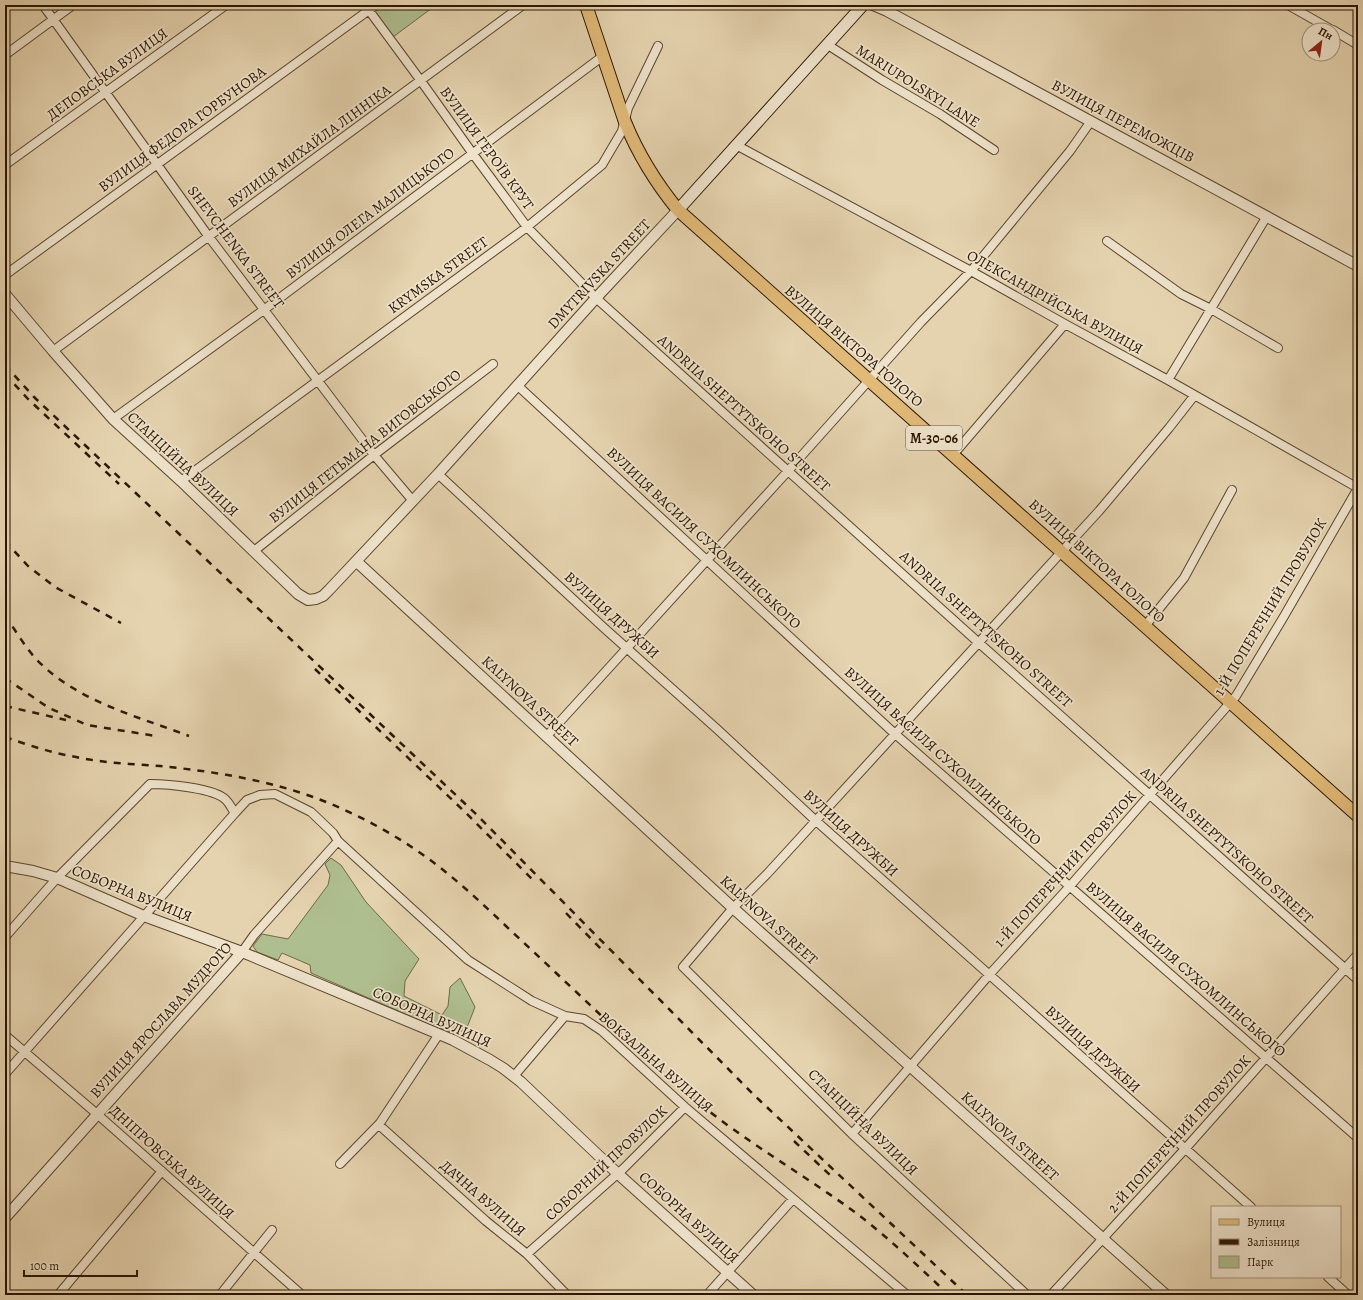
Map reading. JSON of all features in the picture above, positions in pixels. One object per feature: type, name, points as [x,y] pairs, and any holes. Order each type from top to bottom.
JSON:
[{"type":"main road","name":"ВУЛИЦЯ ВІКТОРА ГОЛОГО","points":[[586,5],[625,122],[634,142],[657,183],[678,210],[1358,816]]},
{"type":"main road","name":"DMYTRIVSKA STREET","points":[[678,210],[863,5]]},
{"type":"street","name":"SHEVCHENKA STREET","points":[[43,5],[209,237],[374,454],[413,501]]},
{"type":"street","points":[[5,55],[73,5]]},
{"type":"street","name":"ДЕПОВСЬКА ВУЛИЦЯ","points":[[5,164],[226,5]]},
{"type":"street","name":"ВУЛИЦЯ МИХАЙЛА ЛІННІКА","points":[[53,351],[522,5]]},
{"type":"street","name":"ВУЛИЦЯ ПЕРЕМОЖЦІВ","points":[[873,5],[887,11],[1358,266]]},
{"type":"street","points":[[1288,5],[1319,22]]},
{"type":"street","name":"ВУЛИЦЯ ГЕРОЇВ КРУТ","points":[[370,7],[473,154],[527,227],[596,298]]},
{"type":"street","name":"ВУЛИЦЯ ФЕДОРА ГОРБУНОВА","points":[[5,275],[370,7]]},
{"type":"street","points":[[1341,34],[1358,44]]},
{"type":"street","name":"MARIUPOLSKYI LANE","points":[[828,45],[882,80],[940,114],[994,150]]},
{"type":"street","name":"KRYMSKA STREET","points":[[181,481],[527,227],[602,165],[622,131],[628,108],[658,46]]},
{"type":"street","name":"ВУЛИЦЯ ОЛЕГА МАЛИЦЬКОГО","points":[[114,419],[265,309],[603,56]]},
{"type":"street","points":[[546,737],[788,471],[868,380],[921,322],[971,271],[1070,151],[1091,121]]},
{"type":"street","name":"ОЛЕКСАНДРІЙСЬКА ВУЛИЦЯ","points":[[736,145],[971,271],[1168,380],[1358,488]]},
{"type":"street","name":"DMYTRIVSKA STREET","points":[[357,562],[518,386],[596,298],[678,210]]},
{"type":"street","points":[[1168,380],[1267,216]]},
{"type":"street","points":[[1107,241],[1181,294],[1211,309],[1278,348]]},
{"type":"street","name":"СТАНЦІЙНА ВУЛИЦЯ","points":[[5,294],[53,351],[114,419],[181,481],[298,594],[308,600],[323,596],[357,562]]},
{"type":"street","name":"ANDRIIA SHEPTYTSKOHO STREET","points":[[596,298],[1358,980]]},
{"type":"street","points":[[953,455],[1065,324]]},
{"type":"street","name":"ВУЛИЦЯ ГЕТЬМАНА ВИГОВСЬКОГО","points":[[254,551],[374,454],[493,364]]},
{"type":"street","name":"ВУЛИЦЯ ВАСИЛЯ СУХОМЛИНСЬКОГО","points":[[518,386],[894,733],[1358,1138]]},
{"type":"street","points":[[733,908],[767,874],[894,733],[980,643],[1099,511],[1194,396]]},
{"type":"street","name":"ВУЛИЦЯ ДРУЖБИ","points":[[438,474],[627,648],[718,729],[815,820],[1250,1206]]},
{"type":"street","name":"1-Й ПОПЕРЕЧНИЙ ПРОВУЛОК","points":[[852,1134],[910,1065],[1070,886],[1236,696],[1358,488]]},
{"type":"street","points":[[1144,626],[1184,578],[1232,490]]},
{"type":"street","name":"KALYNOVA STREET","points":[[357,562],[733,908],[1166,1295]]},
{"type":"street","points":[[5,937],[57,878],[150,784],[167,784],[211,792],[226,799],[235,813]]},
{"type":"street","name":"ВОКЗАЛЬНА ВУЛИЦЯ","points":[[5,1074],[247,800],[260,795],[275,794],[311,812],[333,833],[338,841],[468,960],[532,1001],[565,1016],[584,1019],[602,1031],[677,1098],[685,1107],[907,1295]]},
{"type":"street","name":"ВУЛИЦЯ ЯРОСЛАВА МУДРОГО","points":[[5,1218],[242,952],[254,935],[338,841]]},
{"type":"street","name":"СОБОРНА ВУЛИЦЯ","points":[[5,866],[33,870],[57,878],[144,916],[242,952],[439,1034],[479,1053],[514,1076],[617,1173],[753,1295]]},
{"type":"street","name":"СТАНЦІЙНА ВУЛИЦЯ","points":[[733,908],[683,967],[852,1134],[1028,1295]]},
{"type":"street","name":"2-Й ПОПЕРЕЧНИЙ ПРОВУЛОК","points":[[1051,1295],[1185,1149],[1358,954]]},
{"type":"street","points":[[514,1076],[565,1016]]},
{"type":"street","points":[[340,1164],[379,1125],[439,1034]]},
{"type":"street","name":"ДНІПРОВСЬКА ВУЛИЦЯ","points":[[5,1035],[98,1114],[302,1295]]},
{"type":"street","name":"СОБОРНИЙ ПРОВУЛОК","points":[[527,1254],[617,1173],[685,1107]]},
{"type":"street","name":"ДАЧНА ВУЛИЦЯ","points":[[379,1125],[486,1222],[527,1254],[567,1295]]},
{"type":"street","points":[[58,1295],[162,1172]]},
{"type":"street","points":[[707,1295],[793,1199]]},
{"type":"street","points":[[220,1295],[272,1230]]},
{"type":"street","points":[[1329,1278],[1348,1295]]},
{"type":"green space","points":[[379,5],[436,5],[393,37],[373,10]]},
{"type":"green space","points":[[331,858],[341,865],[366,902],[419,959],[405,981],[404,996],[442,1015],[448,1006],[450,987],[460,978],[475,1007],[466,1030],[454,1033],[435,1027],[311,973],[310,965],[282,953],[278,960],[257,952],[253,946],[262,934],[288,939],[328,885],[330,875],[325,864]]},
{"type":"railway","points":[[5,365],[34,397],[477,815],[755,1096],[967,1295]]},
{"type":"railway","points":[[5,374],[28,399],[119,484]]},
{"type":"railway","points":[[5,541],[28,566],[55,587],[121,623]]},
{"type":"railway","points":[[5,615],[24,644],[37,660],[53,675],[71,687],[109,706],[189,736]]},
{"type":"railway","points":[[315,669],[466,813],[532,879]]},
{"type":"railway","points":[[5,678],[49,708],[87,725],[156,736]]},
{"type":"railway","points":[[5,706],[66,720]]},
{"type":"railway","points":[[5,737],[49,751],[86,759],[203,771],[268,783],[331,804],[387,832],[426,857],[460,884],[629,1041],[694,1099],[733,1129],[856,1213],[915,1263],[949,1295]]},
{"type":"railway","points":[[566,913],[605,953]]},
{"type":"railway","points":[[794,1141],[831,1176]]}]
